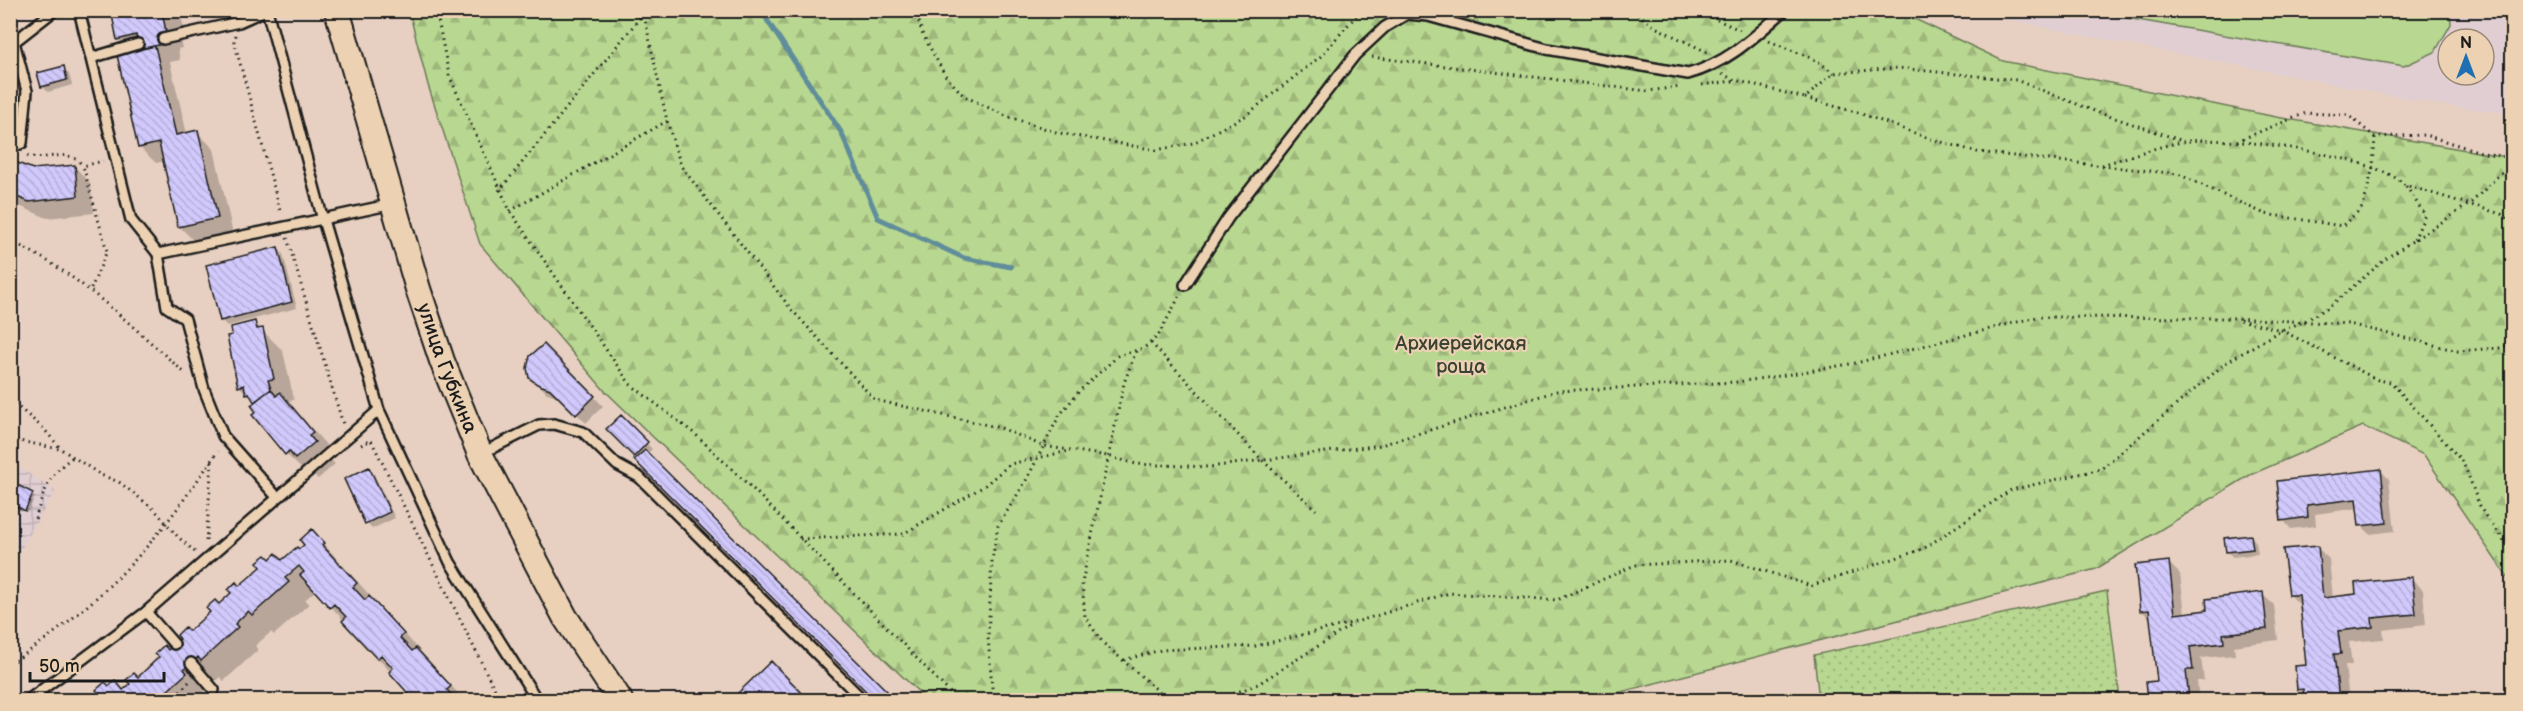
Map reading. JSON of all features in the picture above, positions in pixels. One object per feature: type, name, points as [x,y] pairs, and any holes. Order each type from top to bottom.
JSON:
[{"type":"main road","name":"улица Губкина","points":[[337,10],[393,204],[442,361],[480,454],[565,617],[620,700]]},
{"type":"lane","points":[[15,150],[22,143],[27,91],[14,42],[55,10]]},
{"type":"lane","points":[[79,10],[131,220],[158,254],[167,307],[185,319],[204,389],[226,440],[277,497]]},
{"type":"lane","points":[[163,39],[239,22],[266,10],[323,220],[379,410],[450,562],[537,700]]},
{"type":"lane","points":[[1185,285],[1228,218],[1355,55],[1385,27],[1407,14],[1428,16],[1547,49],[1688,74],[1710,68],[1723,60],[1785,10]]},
{"type":"lane","points":[[91,58],[138,44]]},
{"type":"lane","points":[[158,254],[393,204]]},
{"type":"lane","points":[[28,700],[146,612],[379,410]]},
{"type":"lane","points":[[480,454],[539,425],[554,423],[583,432],[617,465],[639,477],[862,700]]},
{"type":"lane","points":[[146,612],[174,644]]},
{"type":"lane","points":[[190,663],[214,690]]},
{"type":"path","points":[[436,10],[449,75],[499,191],[510,211],[630,384],[695,434],[957,700]]},
{"type":"path","points":[[916,10],[922,33],[945,75],[964,96],[1006,116],[1059,133],[1156,150],[1193,143],[1245,116],[1321,56],[1361,10]]},
{"type":"path","points":[[1633,10],[1655,27],[1723,60]]},
{"type":"path","points":[[499,191],[643,12]]},
{"type":"path","points":[[643,12],[667,121],[681,166],[724,225],[791,309],[875,400],[1001,428],[1043,446],[1108,456],[1137,464],[1209,467],[1381,445],[1557,391],[1737,382],[1779,376],[1856,363],[2037,317],[2233,318],[2349,324],[2458,351],[2499,348],[2512,344]]},
{"type":"path","points":[[1355,55],[1647,91],[1736,80]]},
{"type":"path","points":[[1710,68],[1736,80],[1859,113],[1931,139],[1977,152],[2178,174],[2265,214],[2342,226],[2363,207],[2373,167],[2375,137]]},
{"type":"path","points":[[1805,98],[1834,73],[1898,68],[2016,80],[2097,112],[2183,141],[2235,142],[2305,149],[2373,167],[2397,176],[2425,215],[2413,241]]},
{"type":"path","points":[[2235,142],[2306,114],[2348,115],[2375,137],[2425,135],[2512,160]]},
{"type":"path","points":[[510,211],[667,121]]},
{"type":"path","points":[[2100,166],[2183,141]]},
{"type":"path","points":[[15,150],[36,158],[70,155],[77,157],[83,166],[107,251],[90,289]]},
{"type":"path","points":[[83,166],[116,158]]},
{"type":"path","points":[[1124,660],[1161,650],[1256,646],[1356,622],[1449,593],[1557,600],[1635,566],[1731,560],[1811,586],[1923,549],[2011,490],[2101,469],[2227,362],[2281,330],[2303,322],[2329,308],[2388,257],[2470,203],[2512,160]]},
{"type":"path","points":[[2405,185],[2501,214],[2512,223]]},
{"type":"path","points":[[10,241],[36,253],[90,289],[204,389]]},
{"type":"path","points":[[993,700],[988,637],[992,560],[998,526],[1038,459],[1059,416],[1080,390],[1118,356],[1136,351],[1158,336],[1185,285]]},
{"type":"path","points":[[2233,318],[2281,330],[2378,380],[2391,382],[2461,460],[2469,473],[2481,509],[2509,545],[2512,561]]},
{"type":"path","points":[[1150,343],[1261,459],[1316,510]]},
{"type":"path","points":[[1136,351],[1124,383],[1082,583],[1085,617],[1103,643],[1166,700]]},
{"type":"path","points":[[10,400],[43,428],[61,449],[100,475],[119,482],[155,510],[178,537],[205,561]]},
{"type":"path","points":[[347,437],[359,446],[371,440],[500,700]]},
{"type":"path","points":[[10,439],[61,449]]},
{"type":"path","points":[[10,664],[34,649],[112,585],[166,524],[226,440]]},
{"type":"path","points":[[800,539],[903,534],[984,486],[1010,464],[1071,451]]},
{"type":"path","points":[[35,519],[44,493],[57,468],[73,458]]},
{"type":"path","points":[[205,561],[212,459]]},
{"type":"path","points":[[1217,700],[1258,684],[1356,622]]},
{"type":"path","points":[[171,700],[199,673]]},
{"type":"shaded area","points":[[1974,11],[2512,11],[2512,114],[2435,104],[2055,30]]},
{"type":"shaded area","points":[[11,462],[55,491],[11,566]]},
{"type":"green space","name":"Архиерейская роща","points":[[1754,10],[1762,16],[1770,10],[1898,11],[2003,61],[2276,117],[2512,158],[2512,584],[2424,455],[2363,426],[2250,475],[2096,569],[1590,700],[927,700],[604,390],[480,244],[428,85],[409,11]]},
{"type":"green space","points":[[2450,10],[2451,24],[2449,27],[2436,27],[2435,52],[2404,66],[2115,16],[2103,11]]},
{"type":"green space","points":[[2107,591],[2120,700],[1819,700],[1814,655]]},
{"type":"building","points":[[111,10],[168,10],[169,15],[163,16],[166,32],[162,33],[164,44],[139,49],[136,35],[117,40]]},
{"type":"building","points":[[155,46],[176,135],[198,130],[218,218],[178,227],[159,143],[138,148],[117,55]]},
{"type":"building","points":[[64,66],[67,80],[41,87],[37,73]]},
{"type":"building","points":[[10,160],[33,169],[75,165],[78,196],[29,202],[10,194]]},
{"type":"building","points":[[278,247],[292,302],[220,321],[206,265]]},
{"type":"building","points":[[255,321],[257,329],[263,328],[274,379],[268,380],[271,389],[254,402],[249,393],[246,394],[244,385],[238,387],[227,336],[232,335],[231,327]]},
{"type":"building","points":[[544,344],[595,396],[576,415],[550,389],[529,378],[527,368],[530,356]]},
{"type":"building","points":[[271,389],[276,396],[280,392],[313,432],[309,435],[315,442],[295,459],[289,451],[285,455],[252,415],[256,412],[251,405]]},
{"type":"building","points":[[621,415],[648,442],[634,457],[606,429]]},
{"type":"building","points":[[645,450],[896,700],[875,700],[634,460]]},
{"type":"building","points":[[369,467],[390,512],[365,524],[344,479]]},
{"type":"building","points":[[2381,469],[2387,523],[2359,526],[2356,499],[2307,505],[2308,517],[2281,521],[2277,481]]},
{"type":"building","points":[[10,481],[33,493],[25,511],[10,503]]},
{"type":"building","points":[[312,529],[324,543],[322,545],[357,583],[353,587],[365,600],[369,596],[404,634],[400,638],[412,651],[416,648],[451,686],[447,690],[456,700],[414,700],[389,672],[393,668],[381,655],[377,659],[342,621],[346,617],[334,604],[330,608],[300,575],[304,572],[299,566],[285,578],[289,582],[252,615],[248,611],[235,624],[238,627],[201,661],[198,657],[184,669],[187,673],[157,700],[93,700],[100,694],[96,690],[105,682],[109,686],[115,680],[123,690],[130,684],[126,680],[134,673],[138,677],[159,657],[155,654],[164,645],[168,650],[180,639],[177,635],[185,627],[189,631],[210,612],[206,608],[215,600],[219,604],[231,593],[228,590],[236,582],[239,586],[261,567],[257,562],[266,555],[270,559],[276,553],[282,560],[297,547],[299,549],[304,545],[300,540]]},
{"type":"building","points":[[2251,535],[2253,549],[2226,552],[2224,538]]},
{"type":"building","points":[[2318,546],[2323,598],[2356,594],[2355,583],[2412,577],[2416,614],[2372,618],[2373,627],[2338,631],[2341,654],[2334,654],[2339,700],[2304,700],[2303,689],[2297,690],[2295,666],[2306,665],[2299,595],[2289,595],[2283,549]]},
{"type":"building","points":[[2169,561],[2175,614],[2207,610],[2206,599],[2263,592],[2267,629],[2223,634],[2224,643],[2190,647],[2193,670],[2186,670],[2189,700],[2148,700],[2146,682],[2157,681],[2149,610],[2140,611],[2135,565]]},
{"type":"building","points":[[771,661],[809,700],[730,700],[739,692]]},
{"type":"waterway","points":[[765,10],[767,20],[841,132],[878,218],[964,258],[1011,267]]}]
